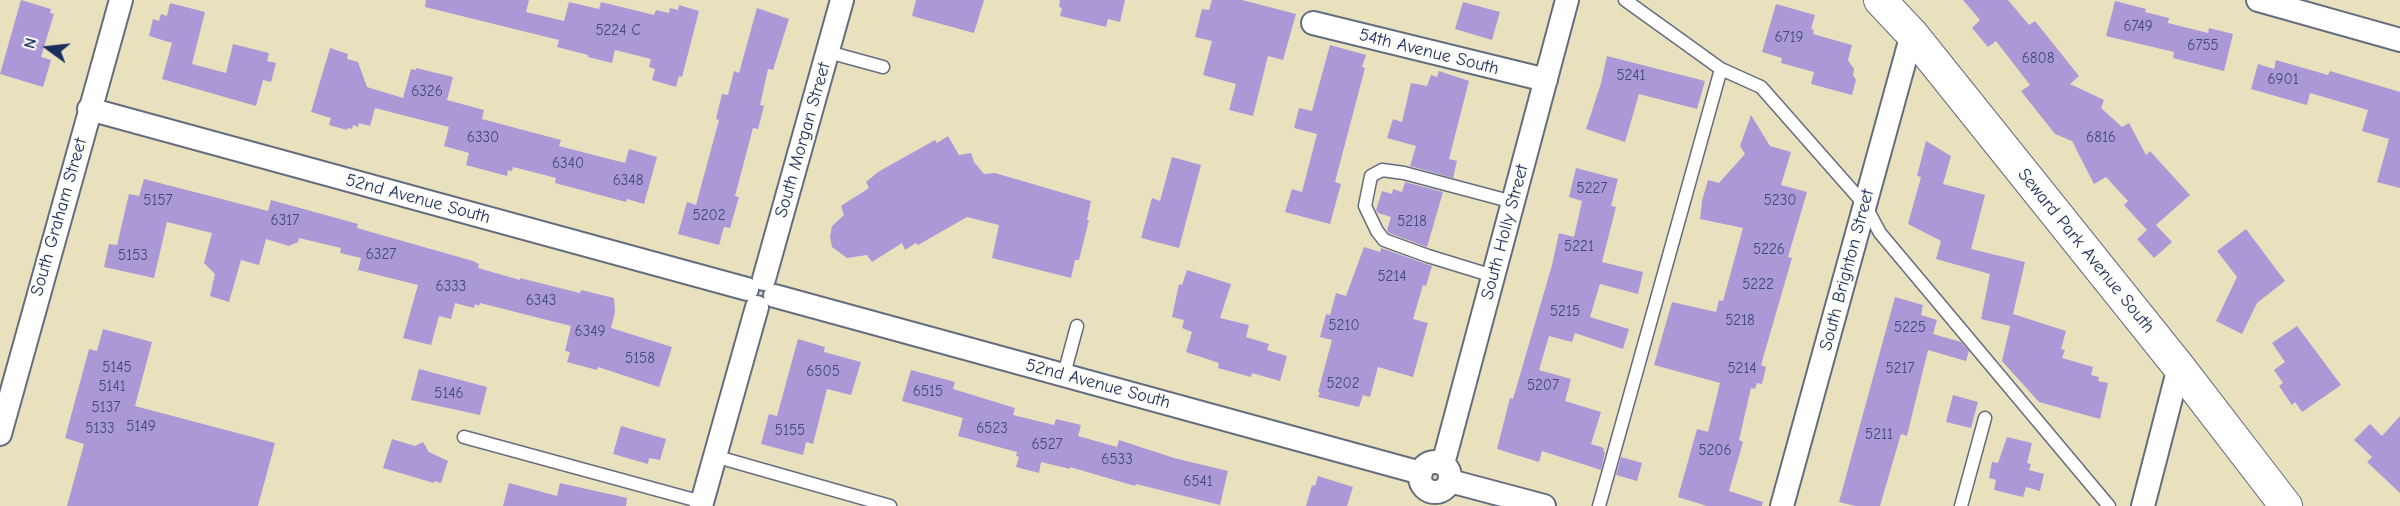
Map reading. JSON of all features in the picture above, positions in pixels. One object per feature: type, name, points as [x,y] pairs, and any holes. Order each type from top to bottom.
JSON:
[{"type":"main road","name":"Seward Park Avenue South","points":[[1880,0],[1912,34],[2179,367],[2286,506]]},
{"type":"street","name":"South Graham Street","points":[[0,434],[121,0]]},
{"type":"street","name":"South Morgan Street","points":[[701,504],[842,0]]},
{"type":"street","name":"South Holly Street","points":[[1440,486],[1493,276],[1567,0]]},
{"type":"street","points":[[2258,0],[2283,3],[2400,40]]},
{"type":"street","name":"54th Avenue South","points":[[1313,23],[1546,80]]},
{"type":"street","name":"South Brighton Street","points":[[1782,506],[1912,34]]},
{"type":"street","name":"52nd Avenue South","points":[[89,109],[1421,473],[1426,489],[1440,486]]},
{"type":"street","points":[[2143,506],[2179,367]]},
{"type":"street","points":[[1440,486],[1544,506]]},
{"type":"lane","points":[[1625,0],[1720,69],[1761,87],[1865,205],[1880,233],[2109,506]]},
{"type":"lane","points":[[828,52],[884,67]]},
{"type":"lane","points":[[1599,506],[1720,69]]},
{"type":"lane","points":[[1493,276],[1384,240],[1365,206],[1371,176],[1382,170],[1404,173],[1513,202]]},
{"type":"lane","points":[[1064,374],[1077,326]]},
{"type":"lane","points":[[1961,506],[1985,418]]},
{"type":"lane","points":[[464,437],[701,504]]},
{"type":"lane","points":[[714,456],[890,506]]},
{"type":"building","points":[[21,0],[51,9],[50,13],[54,14],[41,57],[51,60],[43,87],[0,74]]},
{"type":"building","points":[[426,0],[529,0],[526,12],[564,21],[569,2],[599,9],[601,2],[654,15],[656,10],[669,13],[670,8],[678,10],[679,5],[699,11],[682,77],[679,76],[676,87],[652,80],[655,69],[649,67],[651,59],[615,50],[612,63],[588,57],[588,55],[557,47],[559,40],[425,7]]},
{"type":"building","points":[[916,0],[984,0],[974,33],[912,16]]},
{"type":"building","points":[[1060,0],[1125,0],[1120,22],[1108,19],[1106,27],[1060,16],[1062,8],[1059,7]]},
{"type":"building","points":[[1212,0],[1242,0],[1296,14],[1283,60],[1268,56],[1253,116],[1229,110],[1236,84],[1203,75],[1212,41],[1195,37],[1202,9],[1209,10]]},
{"type":"building","points":[[1963,0],[2008,0],[2029,25],[2035,21],[2079,76],[2070,84],[2104,100],[2101,108],[2122,127],[2129,123],[2146,155],[2150,151],[2190,195],[2156,225],[2172,242],[2154,258],[2137,239],[2147,230],[2124,205],[2128,201],[2106,177],[2094,184],[2072,141],[2055,134],[2021,91],[2030,85],[1996,41],[1988,47],[1972,28],[1980,20]]},
{"type":"building","points":[[2115,1],[2169,18],[2168,23],[2208,33],[2209,28],[2233,34],[2224,71],[2173,58],[2174,52],[2106,36]]},
{"type":"building","points":[[1463,2],[1500,12],[1492,40],[1455,29]]},
{"type":"building","points":[[170,3],[205,12],[192,64],[226,73],[233,44],[269,53],[267,61],[276,63],[271,82],[263,80],[256,106],[162,79],[172,43],[149,36],[153,19],[159,21],[161,14],[167,16]]},
{"type":"building","points":[[1776,4],[1815,15],[1811,29],[1814,30],[1813,34],[1852,45],[1848,60],[1854,69],[1853,75],[1856,80],[1852,95],[1811,84],[1814,72],[1781,63],[1782,58],[1762,52]]},
{"type":"building","points":[[757,8],[789,19],[773,70],[768,69],[760,105],[764,106],[758,129],[753,128],[735,196],[739,197],[730,228],[724,227],[719,245],[678,234],[687,202],[696,205],[719,120],[716,119],[722,94],[728,95],[734,71],[739,73]]},
{"type":"building","points":[[1330,45],[1366,55],[1362,67],[1365,68],[1335,182],[1341,184],[1330,224],[1285,212],[1292,189],[1302,192],[1317,134],[1294,128],[1299,108],[1312,111]]},
{"type":"building","points":[[330,48],[348,54],[347,59],[358,62],[367,87],[403,98],[411,69],[416,70],[416,68],[453,77],[447,100],[484,110],[482,119],[561,140],[559,146],[625,163],[629,149],[657,157],[644,204],[627,199],[626,202],[555,183],[556,178],[513,167],[512,171],[508,170],[507,176],[466,165],[469,153],[444,146],[449,127],[375,108],[370,126],[359,123],[358,127],[353,125],[352,129],[347,130],[329,125],[331,118],[311,112]]},
{"type":"building","points":[[1607,56],[1705,81],[1697,109],[1639,94],[1625,142],[1586,129]]},
{"type":"building","points":[[2276,60],[2328,75],[2330,71],[2400,92],[2400,188],[2377,182],[2389,139],[2362,131],[2368,110],[2310,93],[2307,105],[2251,89],[2258,64],[2274,69]]},
{"type":"building","points":[[1439,71],[1469,81],[1449,159],[1457,161],[1453,178],[1410,166],[1416,146],[1387,138],[1393,119],[1402,122],[1411,83],[1427,86],[1431,75],[1437,77]]},
{"type":"building","points":[[1751,115],[1770,146],[1791,152],[1781,185],[1807,192],[1788,257],[1792,258],[1761,365],[1766,367],[1762,384],[1757,383],[1755,389],[1751,388],[1739,440],[1743,442],[1729,491],[1763,502],[1762,506],[1707,506],[1678,497],[1697,429],[1708,432],[1720,383],[1654,365],[1672,302],[1716,312],[1719,300],[1723,301],[1743,228],[1700,219],[1702,201],[1708,180],[1719,183],[1745,154],[1740,146]]},
{"type":"building","points":[[948,136],[959,155],[971,153],[974,162],[984,174],[995,173],[1091,201],[1087,220],[1089,220],[1079,260],[1075,260],[1071,278],[992,258],[999,225],[967,217],[918,245],[916,243],[905,250],[902,243],[872,262],[867,255],[847,258],[832,247],[830,237],[832,226],[844,215],[841,206],[869,188],[866,182],[878,172],[935,140],[937,143]]},
{"type":"building","points":[[1926,141],[1951,156],[1943,184],[1985,195],[1971,249],[2025,262],[2013,314],[2066,331],[2061,349],[2065,350],[2062,358],[2093,367],[2091,375],[2099,377],[2098,381],[2108,383],[2100,419],[2039,402],[2002,361],[2010,326],[1981,319],[1990,274],[1936,259],[1941,241],[1908,224],[1921,177],[1917,176]]},
{"type":"building","points":[[1172,157],[1201,165],[1179,248],[1141,238],[1152,198],[1160,201]]},
{"type":"building","points":[[1576,168],[1618,179],[1611,206],[1616,207],[1602,262],[1643,272],[1638,294],[1600,284],[1590,317],[1629,329],[1623,349],[1575,333],[1572,342],[1549,336],[1539,370],[1571,379],[1565,401],[1601,412],[1591,444],[1604,448],[1601,470],[1542,451],[1539,462],[1497,449],[1510,398],[1513,399],[1552,265],[1559,233],[1574,237],[1582,201],[1569,197]]},
{"type":"building","points":[[144,179],[268,211],[271,200],[358,224],[357,228],[473,261],[479,264],[478,268],[520,280],[520,278],[580,293],[581,290],[614,298],[615,312],[611,328],[672,347],[659,387],[598,367],[597,370],[567,362],[570,352],[565,351],[571,326],[480,303],[479,306],[475,304],[474,308],[455,303],[451,319],[439,316],[431,345],[403,338],[418,285],[358,270],[361,258],[340,253],[341,248],[299,238],[298,242],[289,246],[266,239],[259,265],[241,260],[229,302],[210,296],[215,274],[204,263],[212,233],[167,222],[154,278],[104,267],[109,244],[117,245],[129,194],[139,196]]},
{"type":"building","points":[[1405,182],[1443,192],[1427,247],[1389,233],[1387,230],[1391,217],[1378,213],[1376,210],[1382,191],[1392,194],[1393,189],[1402,192]]},
{"type":"building","points":[[2246,229],[2285,281],[2257,303],[2242,334],[2216,321],[2237,277],[2217,251]]},
{"type":"building","points":[[1364,247],[1380,252],[1381,248],[1432,266],[1426,286],[1423,285],[1413,319],[1428,323],[1413,377],[1378,367],[1370,397],[1363,395],[1359,407],[1318,397],[1320,393],[1318,392],[1332,340],[1320,337],[1326,314],[1330,315],[1336,293],[1346,296]]},
{"type":"building","points":[[1187,270],[1231,284],[1220,318],[1249,325],[1246,337],[1269,344],[1267,350],[1287,356],[1280,381],[1252,373],[1251,377],[1218,368],[1219,363],[1186,352],[1192,332],[1182,328],[1184,320],[1172,317],[1179,284],[1182,285]]},
{"type":"building","points":[[1895,297],[1923,305],[1921,315],[1937,320],[1933,334],[1961,342],[1969,351],[1966,361],[1928,350],[1907,436],[1901,434],[1880,506],[1855,506],[1839,502]]},
{"type":"building","points":[[2297,326],[2341,385],[2302,412],[2295,402],[2292,405],[2279,386],[2283,383],[2274,370],[2285,362],[2272,343]]},
{"type":"building","points":[[103,329],[152,342],[135,406],[275,443],[258,506],[67,506],[84,444],[65,438],[89,349],[97,351]]},
{"type":"building","points":[[798,339],[825,347],[824,352],[861,362],[851,395],[827,389],[813,444],[806,442],[803,455],[761,444],[769,414],[777,416]]},
{"type":"building","points":[[419,369],[487,387],[480,415],[411,400]]},
{"type":"building","points":[[911,370],[955,382],[953,389],[1015,408],[1013,415],[1054,425],[1056,419],[1081,425],[1078,436],[1117,447],[1119,440],[1174,458],[1228,471],[1220,505],[1136,484],[1135,486],[1070,467],[1070,469],[1041,462],[1039,473],[1016,467],[1019,457],[1016,456],[1017,452],[958,436],[963,418],[902,401]]},
{"type":"building","points":[[1953,395],[1978,402],[1971,428],[1946,422]]},
{"type":"building","points":[[2400,416],[2400,493],[2367,462],[2372,457],[2354,440],[2370,424],[2382,436]]},
{"type":"building","points":[[621,426],[666,439],[660,460],[649,458],[648,464],[613,454]]},
{"type":"building","points":[[2007,437],[2032,443],[2027,463],[2031,464],[2029,470],[2044,474],[2040,491],[2026,487],[2023,497],[1994,490],[1996,480],[1989,478],[1992,462],[1998,463]]},
{"type":"building","points":[[392,439],[415,446],[423,442],[429,452],[448,461],[441,483],[383,468]]},
{"type":"building","points":[[1621,457],[1642,463],[1637,481],[1616,475]]},
{"type":"building","points":[[1318,476],[1353,487],[1347,506],[1306,506],[1312,485],[1315,486]]},
{"type":"building","points":[[509,483],[557,496],[560,483],[627,498],[626,506],[503,506]]}]
